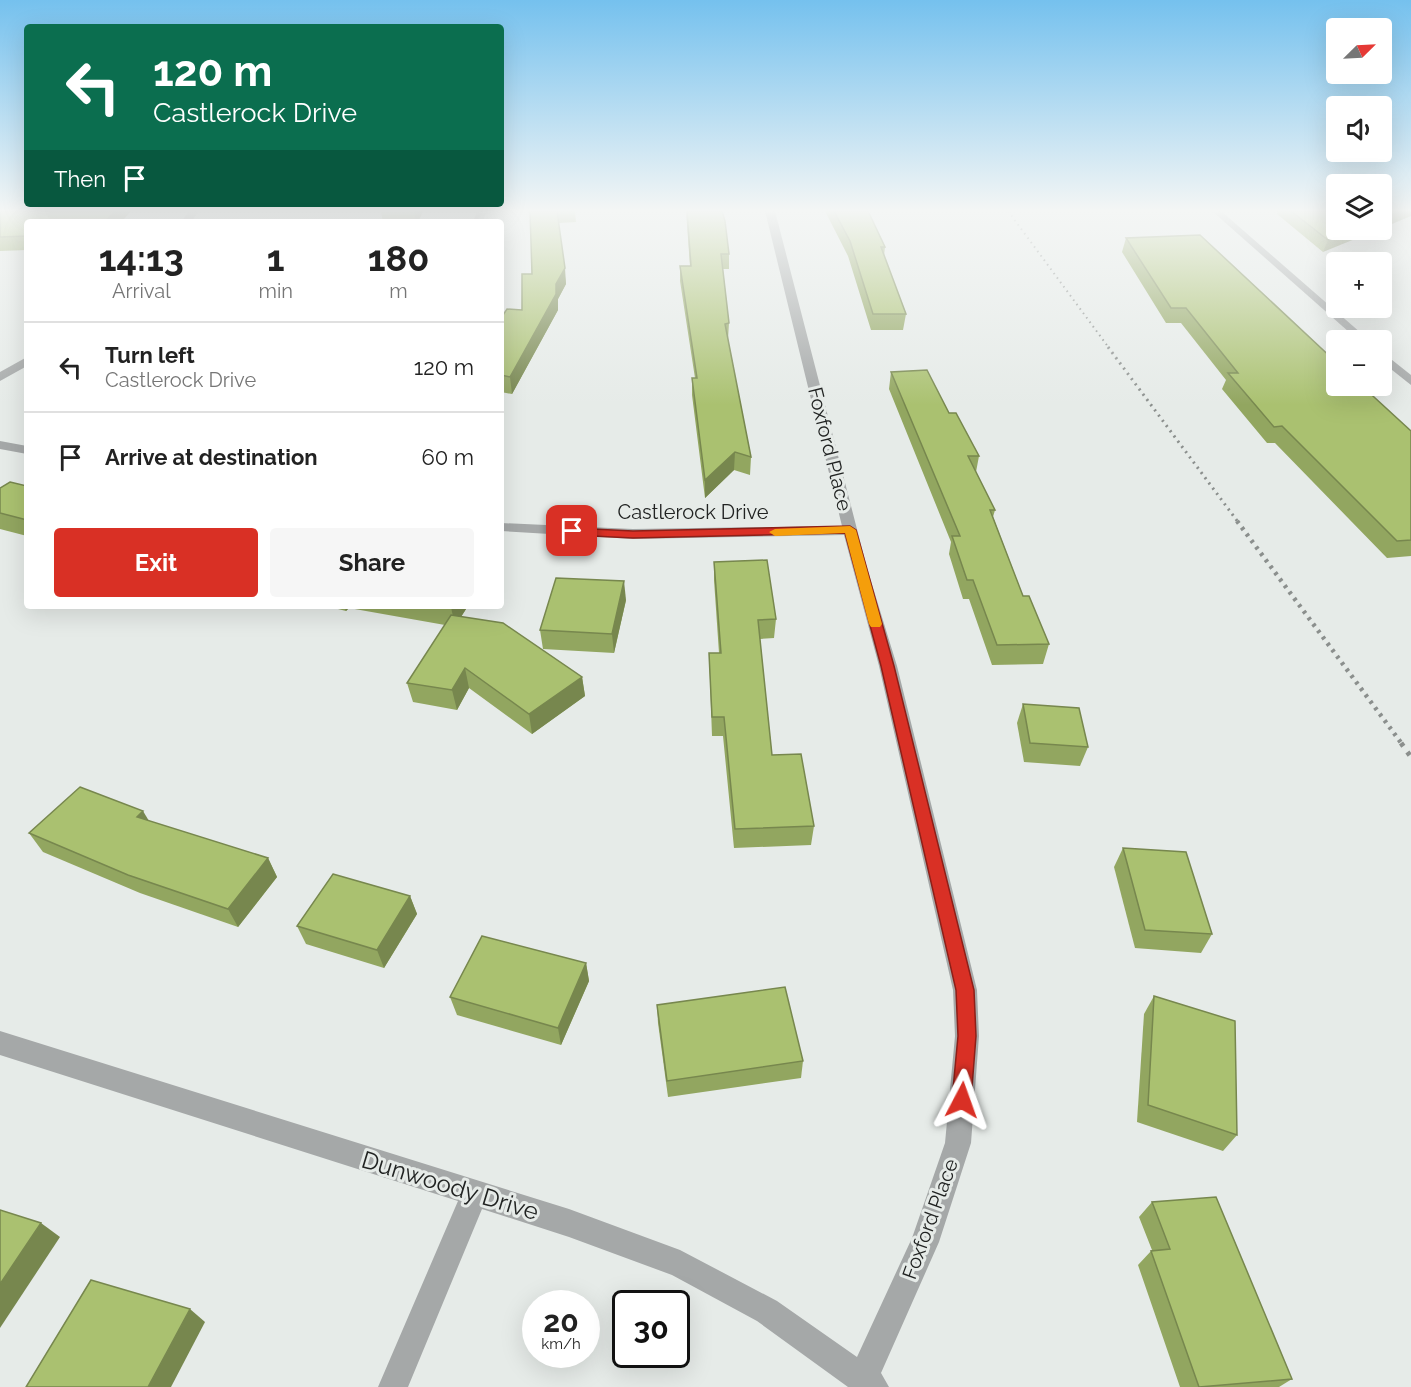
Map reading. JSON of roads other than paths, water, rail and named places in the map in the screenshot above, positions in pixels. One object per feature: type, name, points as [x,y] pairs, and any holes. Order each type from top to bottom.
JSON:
[{"type":"street","name":"Foxford Place","points":[[786,276],[850,530],[888,666],[965,990],[967,1036],[958,1143],[926,1242],[868,1383]]},
{"type":"street","points":[[1290,276],[1353,330]]},
{"type":"street","points":[[0,377],[24,363]]},
{"type":"street","points":[[1392,365],[1411,381]]},
{"type":"street","points":[[0,445],[24,449]]},
{"type":"street","name":"Castlerock Drive","points":[[504,527],[633,534],[850,530]]},
{"type":"street","name":"Dunwoody Drive","points":[[0,1043],[569,1223],[680,1264],[767,1311],[868,1383]]},
{"type":"street","points":[[393,1387],[475,1194]]},
{"type":"railway","points":[[1056,276],[1109,348]]},
{"type":"railway","points":[[1108,347],[1238,522]]},
{"type":"railway","points":[[1237,521],[1402,744]]},
{"type":"railway","points":[[1401,743],[1411,757]]}]
